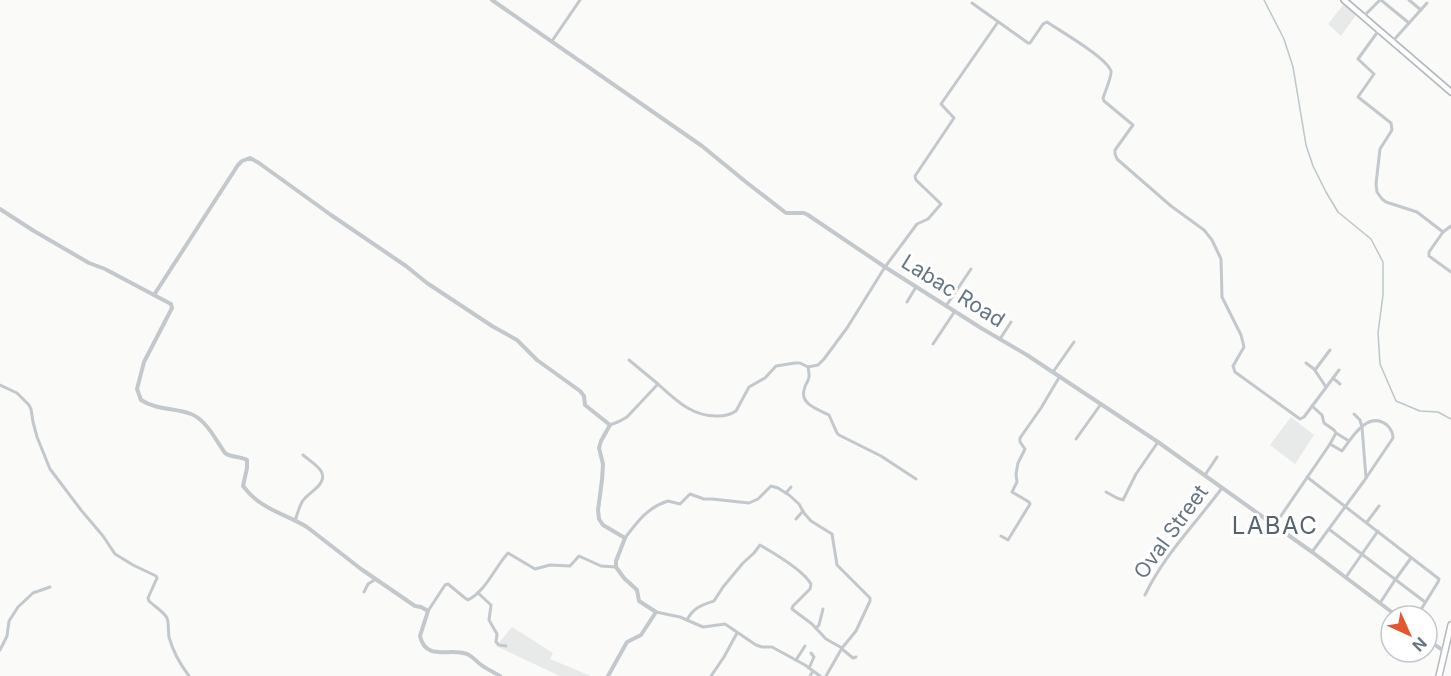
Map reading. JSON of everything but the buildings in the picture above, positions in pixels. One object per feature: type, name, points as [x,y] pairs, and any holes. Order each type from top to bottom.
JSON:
[{"type":"main road","points":[[1344,0],[1451,92]]},
{"type":"main road","points":[[1439,676],[1451,625]]},
{"type":"street","name":"Labac Road","points":[[492,0],[702,146],[786,213],[808,215],[916,287],[1053,372],[1205,475],[1380,603]]},
{"type":"street","points":[[552,41],[580,0]]},
{"type":"street","points":[[1363,18],[1381,0],[1409,23]]},
{"type":"street","points":[[1409,0],[1420,10]]},
{"type":"street","points":[[972,3],[1028,43],[1047,22],[1095,54],[1110,70],[1104,101],[1133,125],[1115,150],[1117,159],[1171,206],[1204,230],[1216,245],[1221,259],[1222,297],[1241,335],[1244,347],[1233,370],[1300,419],[1304,417],[1339,370]]},
{"type":"street","points":[[1392,42],[1427,3]]},
{"type":"street","points":[[629,360],[693,412],[705,416],[735,413],[749,387],[767,377],[776,366],[795,363],[808,367],[818,365],[848,328],[885,267],[916,224],[928,219],[941,204],[916,180],[915,176],[954,118],[941,104],[998,22]]},
{"type":"street","points":[[1379,30],[1358,59],[1374,74],[1374,77],[1358,97],[1391,123],[1392,127],[1380,152],[1377,192],[1386,202],[1417,212],[1443,232]]},
{"type":"street","points":[[153,295],[238,165],[250,159],[259,163],[427,283],[517,340],[542,365],[580,391],[584,396],[585,405],[610,424],[620,422],[627,417],[658,384]]},
{"type":"street","points":[[0,209],[89,263],[171,304],[172,308],[144,362],[137,389],[141,400],[160,408],[191,414],[201,420],[227,454],[247,460],[248,468],[243,484],[244,489],[269,509],[307,527],[376,579],[417,607],[428,611]]},
{"type":"street","points":[[1451,226],[1443,232],[1429,252],[1429,256],[1451,272]]},
{"type":"street","points":[[946,306],[971,269]]},
{"type":"street","points":[[907,302],[916,287]]},
{"type":"street","points":[[933,344],[955,311]]},
{"type":"street","points":[[1000,339],[1011,322]]},
{"type":"street","points":[[1053,372],[1074,342]]},
{"type":"street","points":[[1315,371],[1330,350]]},
{"type":"street","points":[[1306,363],[1326,387]]},
{"type":"street","points":[[808,367],[809,378],[803,392],[807,402],[817,410],[830,415],[839,435],[881,456],[916,479]]},
{"type":"street","points":[[1001,536],[1008,540],[1030,504],[1012,492],[1017,482],[1018,462],[1025,448],[1020,438],[1041,408],[1059,376]]},
{"type":"street","points":[[1333,378],[1340,384]]},
{"type":"street","points":[[0,385],[16,393],[29,405],[37,437],[50,469],[115,554],[156,576],[148,598],[167,619],[174,652],[189,676]]},
{"type":"street","points":[[1076,439],[1101,404]]},
{"type":"street","points":[[1312,406],[1322,415],[1324,423],[1349,441]]},
{"type":"street","points":[[1354,414],[1360,420],[1362,427],[1366,478]]},
{"type":"street","points":[[1312,552],[1347,507],[1393,434],[1386,424],[1377,419],[1362,427],[1342,451],[1330,444]]},
{"type":"street","points":[[610,424],[599,448],[603,464],[599,519],[603,525],[625,538]]},
{"type":"street","points":[[1274,526],[1336,433]]},
{"type":"street","points":[[1106,492],[1123,500],[1136,474],[1158,442]]},
{"type":"street","points":[[295,521],[302,502],[322,482],[323,477],[320,470],[303,455]]},
{"type":"street","points":[[1205,475],[1217,457]]},
{"type":"street","points":[[1307,477],[1439,579],[1438,582],[1425,602],[1330,530]]},
{"type":"street","points":[[820,676],[772,647],[756,645],[725,624],[704,627],[656,612],[639,601],[637,590],[616,567],[625,538],[638,520],[668,501],[680,504],[690,494],[704,499],[749,503],[758,499],[772,486],[800,504],[811,521],[832,534],[837,565],[870,598],[856,631],[826,676]]},
{"type":"street","points":[[786,493],[791,487]]},
{"type":"street","name":"Oval Street","points":[[1145,595],[1168,556],[1222,488]]},
{"type":"street","points":[[1367,522],[1379,506]]},
{"type":"street","points":[[796,519],[803,511]]},
{"type":"street","points":[[1346,577],[1378,531]]},
{"type":"street","points":[[687,620],[696,608],[714,601],[740,566],[760,545],[795,568],[811,584],[810,589],[792,609],[826,639],[853,658],[856,657]]},
{"type":"street","points":[[500,676],[466,654],[437,652],[426,648],[421,640],[420,636],[428,611],[445,585],[448,584],[468,600],[471,599],[508,553],[535,569],[554,565],[570,566],[579,556],[600,566],[616,567]]},
{"type":"street","points":[[1380,603],[1412,558]]},
{"type":"street","points":[[364,592],[368,584],[376,579]]},
{"type":"street","points":[[0,650],[7,636],[9,621],[18,607],[33,593],[50,587]]},
{"type":"street","points":[[478,593],[490,604],[489,620],[497,634],[496,642],[506,646]]},
{"type":"street","points":[[816,628],[823,609]]},
{"type":"street","points":[[608,676],[627,642],[641,635],[656,612]]},
{"type":"street","points":[[711,676],[737,633]]},
{"type":"street","points":[[796,660],[805,646]]},
{"type":"street","points":[[1439,648],[1445,653]]},
{"type":"street","points":[[809,668],[814,657],[811,653]]},
{"type":"street","points":[[810,676],[813,671]]},
{"type":"shaded area","points":[[1344,4],[1356,15],[1341,36],[1328,24]]},
{"type":"shaded area","points":[[1291,417],[1314,435],[1295,464],[1270,445]]},
{"type":"shaded area","points":[[512,627],[553,653],[550,659],[591,676],[560,676],[496,646]]},
{"type":"waterway","points":[[1264,0],[1284,39],[1293,67],[1306,145],[1313,166],[1338,212],[1371,239],[1383,262],[1383,295],[1378,333],[1380,364],[1396,401],[1420,411],[1438,412],[1451,419]]},
{"type":"district","name":"LABAC","points":[[1275,526]]}]
